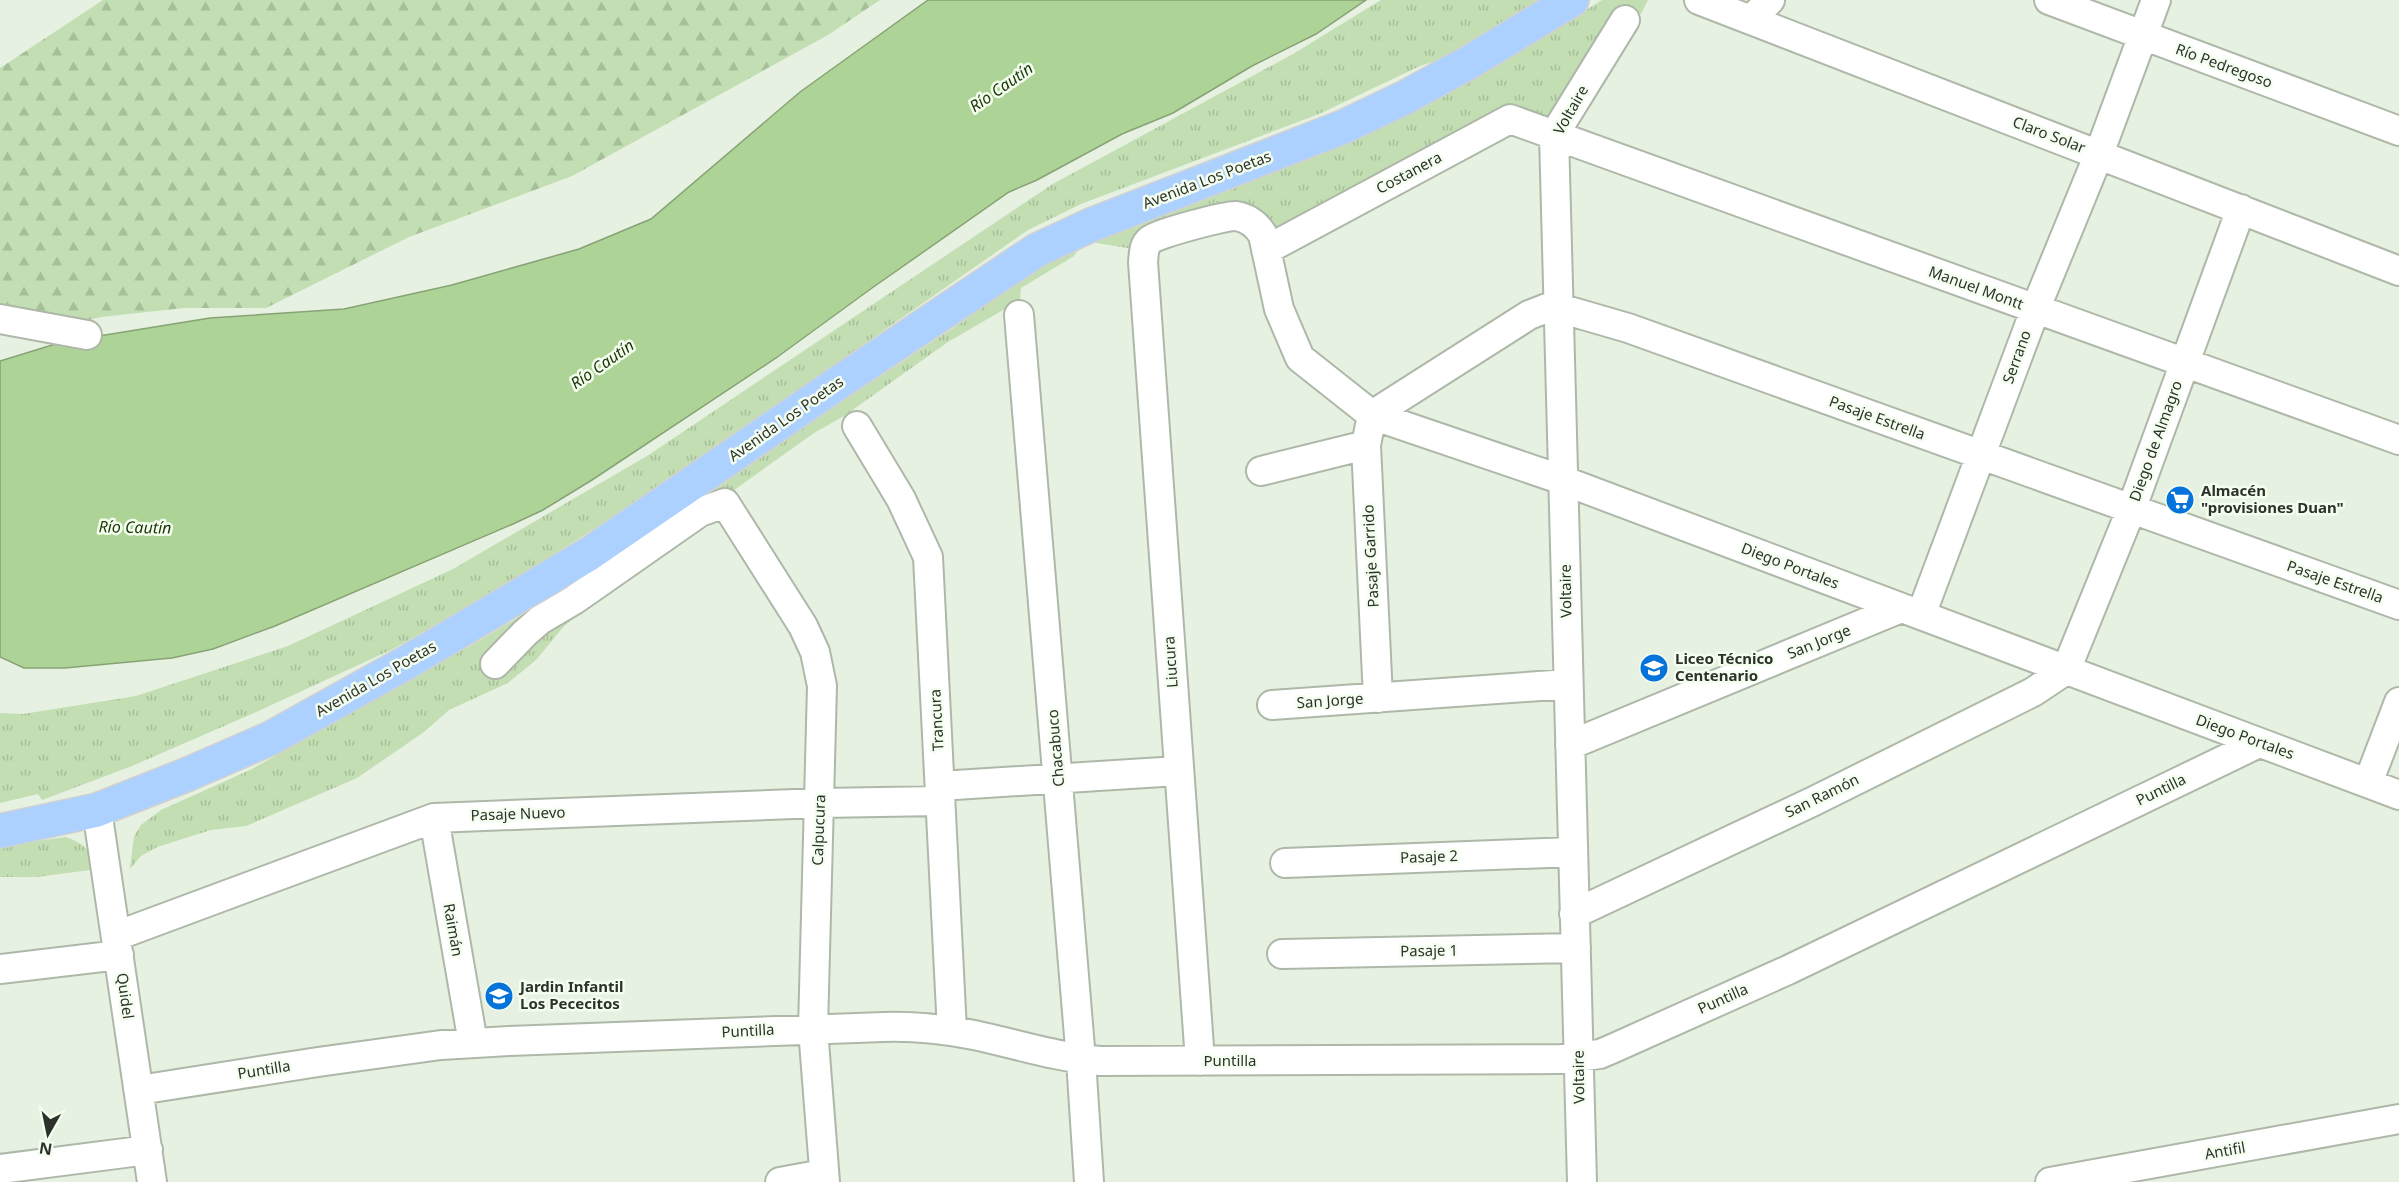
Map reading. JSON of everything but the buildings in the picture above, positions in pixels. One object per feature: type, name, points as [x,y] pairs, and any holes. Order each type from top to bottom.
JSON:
[{"type":"main road","name":"Avenida Los Poetas","points":[[0,831],[97,810],[271,738],[590,554],[848,376],[1037,250],[1091,225],[1343,127],[1468,63],[1572,0]]},
{"type":"street","name":"Claro Solar","points":[[1699,0],[1760,10],[2099,154],[2399,271]]},
{"type":"street","name":"Río Pedregoso","points":[[2049,0],[2142,37],[2399,131]]},
{"type":"street","name":"Serrano","points":[[1911,612],[1981,456],[2035,310],[2099,154],[2156,0]]},
{"type":"street","name":"Voltaire","points":[[1582,1182],[1554,135],[1625,20]]},
{"type":"street","name":"Costanera","points":[[1266,250],[1510,119],[1554,135]]},
{"type":"street","name":"Manuel Montt","points":[[1554,135],[2399,440]]},
{"type":"street","name":"Diego de Almagro","points":[[2066,670],[2131,510],[2241,209]]},
{"type":"street","name":"Diego Portales","points":[[1143,262],[1144,249],[1153,237],[1227,216],[1240,217],[1253,223],[1263,235],[1279,309],[1300,358],[1372,415],[1564,482],[2399,795]]},
{"type":"street","name":"Liucura","points":[[1143,262],[1200,1061]]},
{"type":"street","name":"Pasaje Estrella","points":[[1372,415],[1529,315],[1539,310],[1559,308],[1628,328],[2399,605]]},
{"type":"street","name":"Chacabuco","points":[[1019,315],[1082,1060],[1089,1182]]},
{"type":"street","points":[[0,319],[87,334]]},
{"type":"street","name":"Pasaje Garrido","points":[[1372,415],[1366,445],[1378,698]]},
{"type":"street","name":"Trancura","points":[[857,426],[901,499],[928,557],[952,1031]]},
{"type":"street","points":[[1261,471],[1366,445]]},
{"type":"street","name":"Calpucura","points":[[495,664],[540,620],[574,600],[700,512],[724,503],[803,626],[815,652],[822,686],[813,1029],[824,1178]]},
{"type":"street","name":"San Jorge","points":[[1570,745],[1911,612]]},
{"type":"street","name":"San Ramón","points":[[1574,914],[1814,801],[2033,692],[2066,670]]},
{"type":"street","name":"San Jorge","points":[[1272,705],[1568,684]]},
{"type":"street","points":[[2368,783],[2399,702]]},
{"type":"street","name":"Puntilla","points":[[139,1090],[352,1057],[473,1043],[910,1026],[952,1031],[1082,1060],[1561,1059],[1600,1054],[1788,970],[2259,743]]},
{"type":"street","name":"Pasaje Nuevo","points":[[0,969],[118,945],[434,818],[820,803],[940,794],[1058,778],[1178,771]]},
{"type":"street","name":"Quidel","points":[[97,810],[152,1182]]},
{"type":"street","name":"Raimán","points":[[434,818],[473,1043]]},
{"type":"street","name":"Pasaje 2","points":[[1285,863],[1573,852]]},
{"type":"street","name":"Pasaje 1","points":[[1282,954],[1575,948]]},
{"type":"street","name":"Antifil","points":[[2050,1182],[2139,1174],[2399,1119]]},
{"type":"street","points":[[0,1169],[148,1150]]},
{"type":"street","points":[[780,1182],[824,1178]]},
{"type":"green space","points":[[103,0],[880,0],[828,35],[572,176],[409,237],[266,308],[184,308],[101,317],[38,332],[0,314],[0,68]]},
{"type":"green space","points":[[1381,0],[1551,0],[1474,49],[1420,66],[1319,114],[1081,204],[1028,230],[649,494],[496,591],[391,650],[132,766],[42,800],[38,794],[0,803],[0,713],[23,714],[136,696],[288,646],[453,569],[647,456],[1051,185],[1293,54]]},
{"type":"green space","points":[[1602,0],[1648,0],[1641,14],[1622,4],[1554,116],[1534,119],[1505,111],[1263,244],[1255,220],[1152,252],[1084,241],[1074,256],[1021,288],[1020,300],[948,342],[713,505],[719,514],[660,554],[565,625],[536,660],[508,683],[449,710],[424,732],[357,778],[246,826],[211,830],[157,847],[141,856],[130,869],[134,836],[141,825],[161,810],[252,769],[475,643],[598,570],[962,322],[1014,282],[1076,240],[1160,212],[1393,120],[1470,81]]},
{"type":"green space","points":[[66,837],[86,848],[98,869],[37,877],[0,877],[0,846]]},
{"type":"water","name":"Río Cautín","points":[[928,0],[1366,0],[1316,34],[1252,66],[1173,113],[1122,134],[1037,180],[1009,192],[776,358],[543,510],[275,626],[213,649],[172,658],[65,668],[24,668],[0,657],[0,361],[62,342],[210,318],[344,309],[452,285],[579,249],[651,219],[800,92]]},
{"type":"place","name":"Almacén \"provisiones Duan\"","points":[[2180,500]]},
{"type":"place","name":"Liceo Técnico Centenario","points":[[1654,668]]},
{"type":"place","name":"Jardin Infantil Los Pececitos","points":[[499,996]]}]
